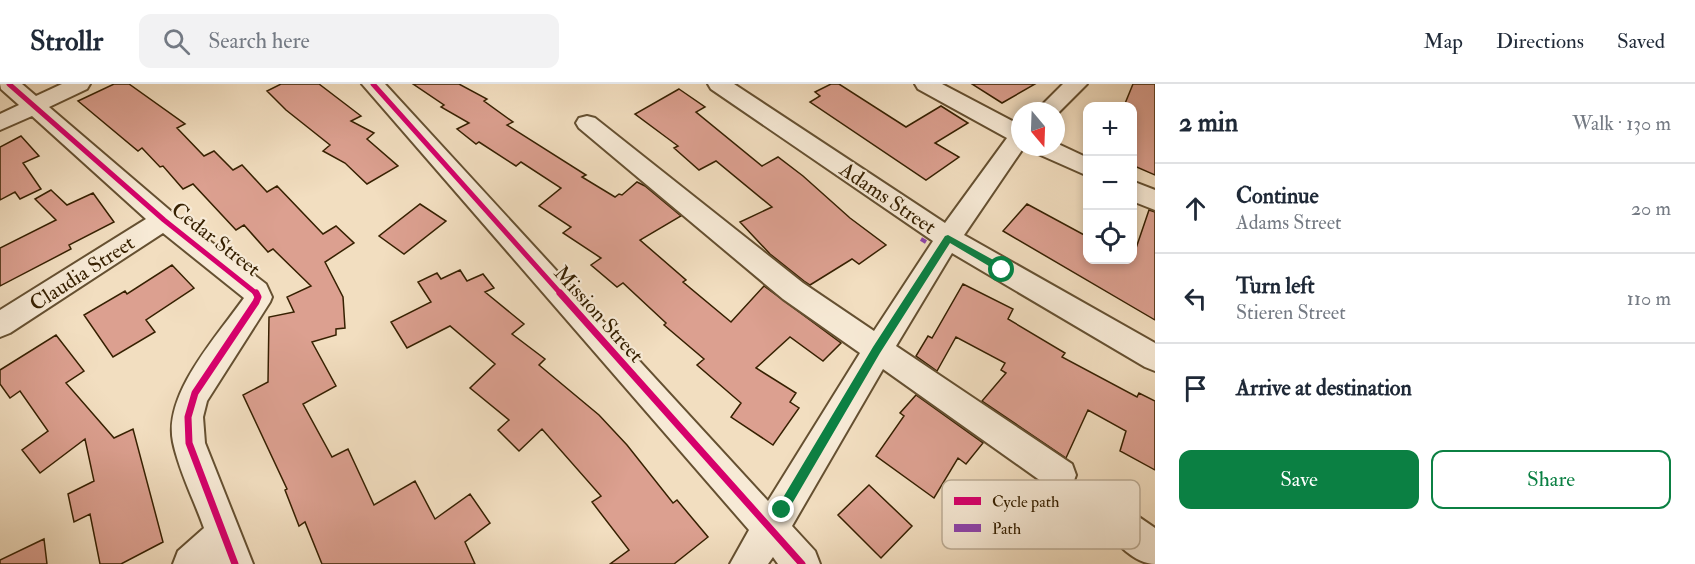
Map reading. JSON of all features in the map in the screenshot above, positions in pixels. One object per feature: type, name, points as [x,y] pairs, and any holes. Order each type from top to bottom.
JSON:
[{"type":"street","name":"Cedar Street","points":[[9,84],[164,220],[256,292],[258,297],[195,393],[188,408],[186,422],[189,443],[229,549]]},
{"type":"street","points":[[0,123],[79,84]]},
{"type":"street","name":"Mission Street","points":[[373,84],[802,564]]},
{"type":"street","name":"Adams Street","points":[[719,84],[948,238],[1155,358]]},
{"type":"street","points":[[926,84],[1011,131]]},
{"type":"street","points":[[1057,102],[1076,84]]},
{"type":"street","points":[[587,123],[793,291],[1004,434],[1060,475]]},
{"type":"street","points":[[748,564],[877,350],[988,177],[1011,148]]},
{"type":"street","points":[[1063,156],[1083,166]]},
{"type":"street","points":[[1137,192],[1155,201]]},
{"type":"street","name":"Claudia Street","points":[[0,325],[164,220]]},
{"type":"street","points":[[1140,538],[1155,549]]},
{"type":"street","points":[[190,564],[229,549]]},
{"type":"building","points":[[114,84],[129,84],[185,124],[177,128],[204,156],[214,151],[233,170],[242,165],[267,192],[277,186],[323,234],[336,226],[354,243],[325,262],[343,297],[345,328],[336,329],[336,335],[312,342],[336,386],[303,404],[332,457],[348,449],[374,505],[415,481],[435,519],[470,494],[490,523],[465,542],[475,564],[322,564],[305,522],[299,526],[285,490],[287,489],[243,395],[268,382],[269,317],[294,312],[287,297],[311,286],[273,249],[268,252],[244,225],[236,230],[193,184],[183,189],[163,166],[160,167],[142,148],[138,151],[78,101]]},
{"type":"building","points":[[281,84],[319,84],[361,116],[351,121],[374,133],[367,139],[398,166],[367,184],[345,163],[323,151],[330,145],[286,110],[267,91]]},
{"type":"building","points":[[413,84],[459,84],[487,99],[484,101],[513,122],[507,125],[586,175],[582,177],[615,197],[622,195],[637,182],[645,186],[681,216],[640,240],[686,280],[683,282],[731,322],[764,286],[841,343],[823,361],[790,337],[756,368],[796,393],[790,402],[799,408],[773,445],[731,417],[741,403],[697,365],[704,359],[664,325],[666,323],[623,283],[617,287],[591,265],[601,258],[563,233],[571,227],[539,206],[561,188],[521,162],[516,166],[479,142],[476,144],[457,129],[469,123],[441,107],[444,105]]},
{"type":"building","points":[[831,84],[839,84],[906,127],[941,106],[968,123],[935,143],[959,157],[926,180],[810,102],[820,96],[815,92]]},
{"type":"building","points":[[972,84],[1035,84],[1002,103]]},
{"type":"building","points":[[1133,84],[1155,84],[1155,175],[1137,167],[1137,102],[1126,102]]},
{"type":"building","points":[[679,89],[705,107],[696,112],[762,166],[778,157],[850,218],[886,245],[859,264],[852,259],[810,285],[804,281],[770,254],[740,222],[772,207],[716,161],[699,170],[674,148],[678,146],[635,114]]},
{"type":"building","points":[[21,136],[39,156],[23,163],[41,189],[20,199],[15,192],[0,200],[0,147]]},
{"type":"building","points":[[51,190],[67,205],[93,193],[114,222],[69,245],[71,249],[0,286],[0,248],[56,220],[35,199]]},
{"type":"building","points":[[420,204],[446,221],[404,254],[379,236]]},
{"type":"building","points":[[1027,204],[1083,234],[1083,264],[1137,264],[1137,245],[1149,210],[1155,212],[1155,320],[1003,231]]},
{"type":"building","points":[[172,265],[194,288],[146,320],[155,332],[113,357],[84,315],[125,291],[127,294]]},
{"type":"building","points":[[460,270],[467,281],[483,274],[494,288],[485,292],[524,324],[512,334],[545,359],[539,365],[599,415],[627,445],[673,503],[677,500],[708,537],[674,564],[610,564],[629,550],[592,502],[601,496],[542,429],[519,451],[498,430],[509,420],[470,388],[495,364],[450,326],[407,348],[391,322],[431,302],[418,282],[437,273],[441,279]]},
{"type":"building","points":[[963,284],[1013,309],[1008,319],[1065,353],[1062,357],[1137,397],[1139,393],[1155,401],[1155,470],[1120,451],[1126,431],[1088,410],[1066,458],[982,401],[1006,373],[1001,370],[1005,363],[956,337],[937,371],[916,356],[928,336],[932,338]]},
{"type":"building","points":[[56,335],[84,371],[66,383],[114,438],[133,429],[163,542],[121,564],[100,564],[90,514],[74,522],[68,494],[94,481],[85,439],[40,473],[22,450],[48,431],[20,391],[10,398],[0,384],[0,370]]},
{"type":"building","points":[[916,395],[983,443],[966,464],[958,458],[945,480],[942,480],[942,485],[934,498],[876,456],[904,416],[900,413]]},
{"type":"building","points":[[869,485],[912,526],[881,558],[838,515]]},
{"type":"building","points":[[44,539],[47,564],[0,564],[0,560]]},
{"type":"marked path","points":[[921,239],[926,242]]},
{"type":"cycle path","points":[[9,84],[164,220],[256,292],[258,297],[256,302],[195,393],[190,406],[187,429],[189,443],[235,564]]},
{"type":"cycle path","points":[[373,84],[802,564]]},
{"type":"route","points":[[782,510],[877,350],[948,238],[1002,270]]}]
